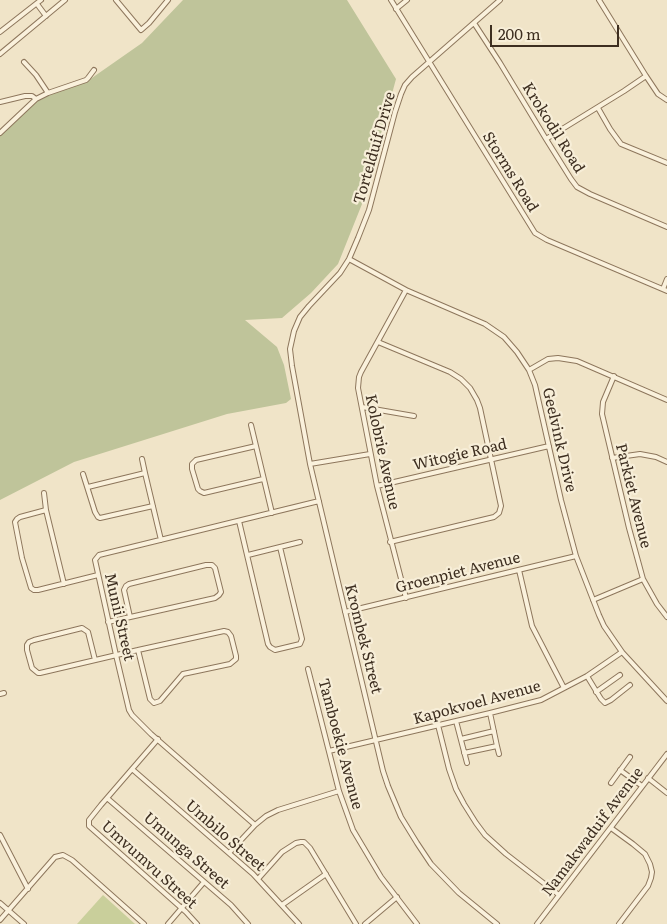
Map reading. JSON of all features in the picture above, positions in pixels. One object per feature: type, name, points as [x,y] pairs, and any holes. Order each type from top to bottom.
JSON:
[{"type":"street","points":[[0,32],[41,0]]},
{"type":"street","points":[[0,54],[65,0]]},
{"type":"street","points":[[116,0],[141,30],[168,0]]},
{"type":"street","name":"Storms Road","points":[[391,0],[535,233],[547,240],[665,290]]},
{"type":"street","points":[[396,9],[407,0]]},
{"type":"street","name":"Tortelduif Drive","points":[[298,322],[309,306],[340,273],[349,259],[370,210],[401,94],[408,81],[500,0]]},
{"type":"street","points":[[599,0],[658,94],[667,100]]},
{"type":"street","points":[[37,4],[46,16]]},
{"type":"street","name":"Krokodil Road","points":[[474,23],[571,179],[580,189],[667,227]]},
{"type":"street","points":[[24,62],[48,93]]},
{"type":"street","points":[[0,133],[36,99],[86,80],[94,70]]},
{"type":"street","points":[[546,139],[646,76]]},
{"type":"street","points":[[0,102],[25,96],[32,96],[36,99]]},
{"type":"street","points":[[598,108],[610,129],[622,144],[667,163]]},
{"type":"street","name":"Geelvink Drive","points":[[349,259],[406,290],[479,321],[493,329],[513,346],[529,370],[537,394],[576,556],[604,626],[622,652],[667,701]]},
{"type":"street","points":[[665,290],[667,279]]},
{"type":"street","name":"Kolobrie Avenue","points":[[406,290],[359,377],[358,388],[377,486],[406,598]]},
{"type":"street","name":"Krombek Street","points":[[298,322],[291,341],[291,358],[310,464],[388,786],[399,813],[416,843],[431,864],[447,882],[497,924]]},
{"type":"street","points":[[378,342],[450,372],[466,384],[477,400],[501,506],[496,516],[390,542]]},
{"type":"street","points":[[529,370],[548,358],[577,361],[667,400]]},
{"type":"street","name":"Parkiet Avenue","points":[[614,376],[603,402],[602,410],[612,458],[643,579],[657,604],[667,617]]},
{"type":"street","points":[[362,407],[414,416]]},
{"type":"street","points":[[251,425],[272,513]]},
{"type":"street","points":[[256,446],[196,460],[192,464],[192,469],[198,489],[204,493],[263,479]]},
{"type":"street","name":"Witogie Road","points":[[377,486],[549,446]]},
{"type":"street","points":[[310,464],[370,454]]},
{"type":"street","points":[[612,458],[640,454],[656,457],[667,462]]},
{"type":"street","points":[[142,459],[161,540]]},
{"type":"street","points":[[88,486],[146,473]]},
{"type":"street","points":[[83,474],[95,512],[100,518],[153,506]]},
{"type":"street","points":[[44,493],[46,510],[64,584]]},
{"type":"street","name":"Munii Street","points":[[255,825],[132,715],[129,710],[94,562],[99,555],[319,502]]},
{"type":"street","points":[[46,510],[15,520],[22,558],[32,590],[98,575]]},
{"type":"street","points":[[239,521],[268,644],[272,649],[278,650],[300,644],[302,639],[280,547]]},
{"type":"street","points":[[248,555],[300,542]]},
{"type":"street","name":"Groenpiet Avenue","points":[[345,612],[576,556]]},
{"type":"street","points":[[108,622],[130,617],[217,597],[221,590],[214,566],[206,565],[129,584],[124,590],[130,617]]},
{"type":"street","points":[[519,570],[532,626],[564,688]]},
{"type":"street","points":[[593,600],[643,579]]},
{"type":"street","points":[[95,660],[88,632],[82,628],[34,640],[27,645],[32,668],[38,673],[95,660],[138,650],[226,631],[232,636],[236,656],[230,664],[183,674],[160,701],[154,703],[150,700],[138,650]]},
{"type":"street","name":"Kapokvoel Avenue","points":[[329,751],[541,700],[588,676],[622,652]]},
{"type":"street","name":"Tamboekie Avenue","points":[[308,668],[339,791],[350,823],[381,877],[417,924]]},
{"type":"street","points":[[596,692],[620,675]]},
{"type":"street","points":[[588,676],[604,703],[607,703],[630,685]]},
{"type":"street","points":[[490,713],[499,754]]},
{"type":"street","points":[[456,721],[467,763]]},
{"type":"street","points":[[438,725],[456,789],[476,823],[506,854],[559,895]]},
{"type":"street","points":[[461,739],[494,731]]},
{"type":"street","points":[[107,798],[158,739]]},
{"type":"street","points":[[464,753],[497,746]]},
{"type":"street","name":"Namakwaduif Avenue","points":[[537,924],[667,754]]},
{"type":"street","points":[[610,783],[630,758]]},
{"type":"street","name":"Umbilo Street","points":[[132,769],[258,879],[299,924]]},
{"type":"street","points":[[620,770],[642,786]]},
{"type":"street","points":[[648,778],[667,793]]},
{"type":"street","points":[[229,853],[266,816],[339,791]]},
{"type":"street","name":"Umvumvu Street","points":[[107,798],[88,822],[88,826],[182,908],[197,924]]},
{"type":"street","name":"Umunga Street","points":[[107,798],[231,905],[248,924]]},
{"type":"street","points":[[611,828],[645,854],[652,872],[648,886],[619,924]]},
{"type":"street","points":[[0,835],[28,888]]},
{"type":"street","points":[[258,879],[282,852],[294,844],[301,842],[308,844],[356,924]]},
{"type":"street","points":[[0,920],[55,858],[65,855],[144,924]]},
{"type":"street","points":[[282,905],[326,874]]},
{"type":"street","points":[[168,924],[204,882]]},
{"type":"street","points":[[365,924],[396,897]]},
{"type":"street","points":[[0,903],[24,924]]},
{"type":"green space","points":[[183,0],[347,0],[396,79],[362,204],[338,264],[311,293],[282,318],[245,320],[277,347],[284,365],[291,399],[286,403],[227,414],[74,462],[0,500],[0,135],[46,92],[89,80],[142,43]]},
{"type":"green space","points":[[103,895],[135,924],[77,924]]}]
